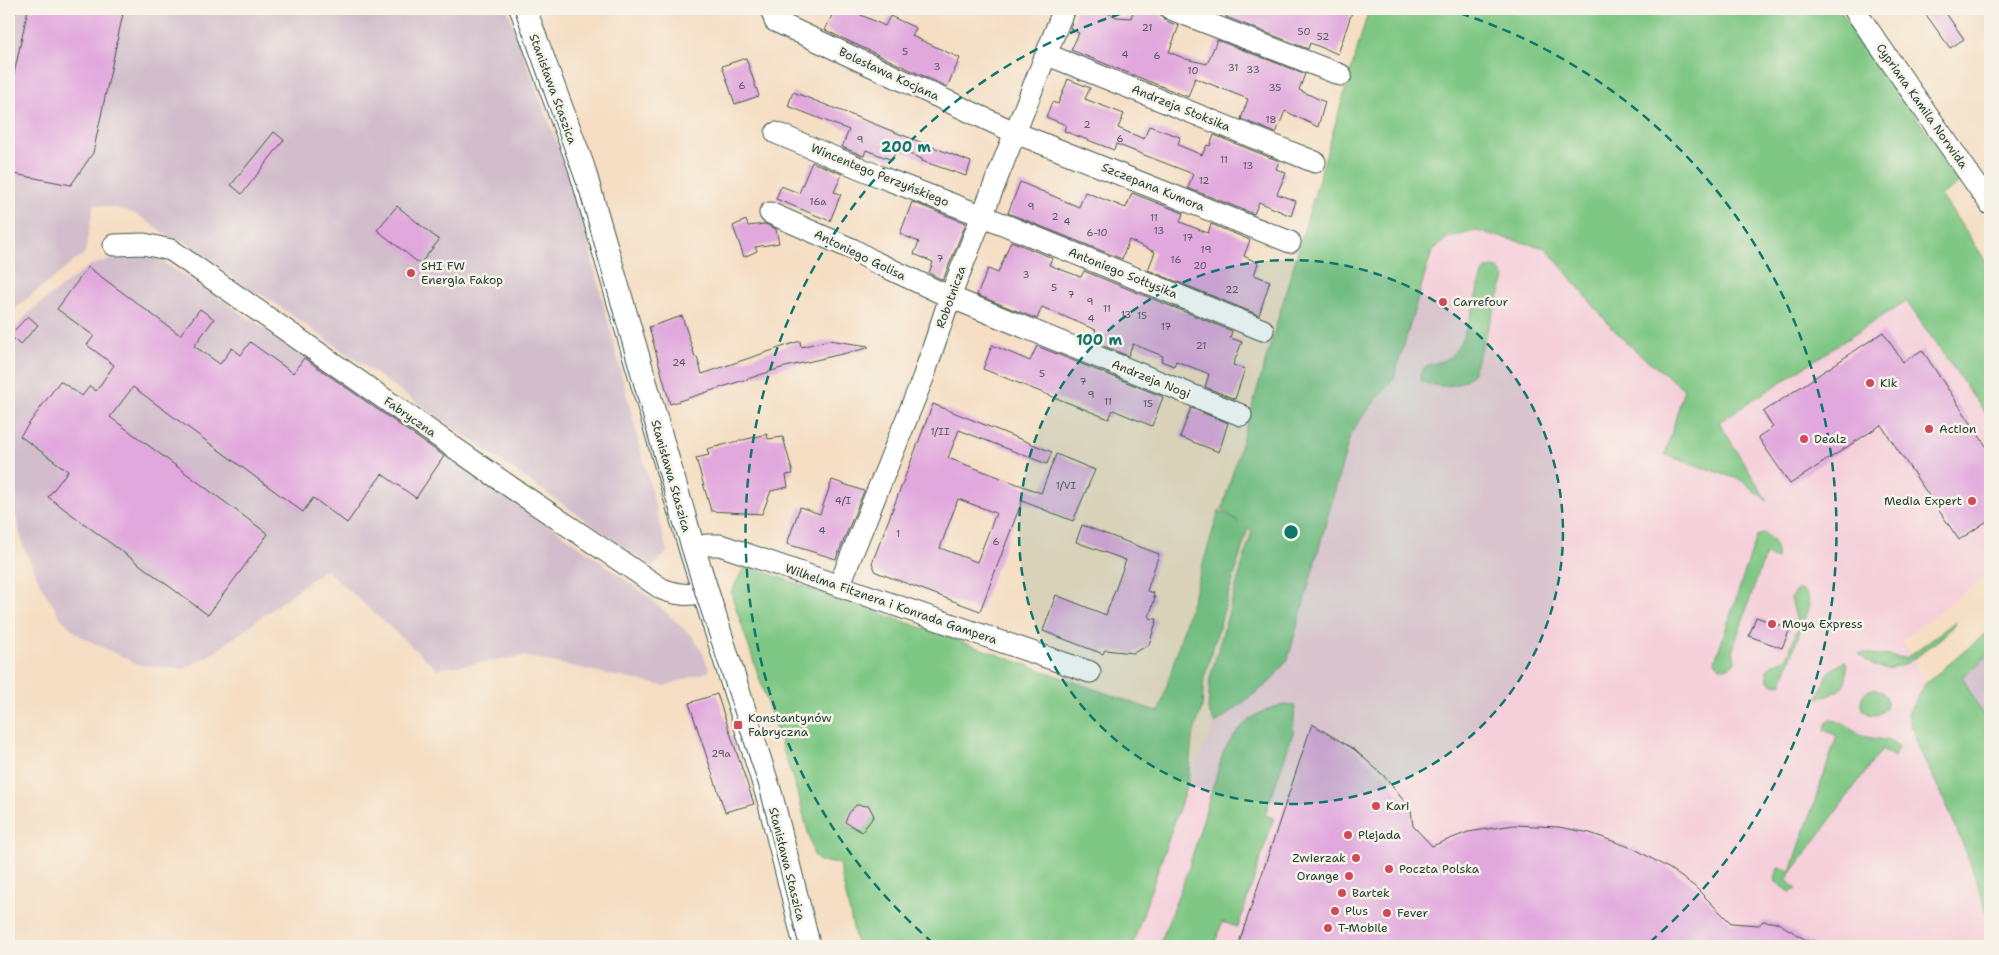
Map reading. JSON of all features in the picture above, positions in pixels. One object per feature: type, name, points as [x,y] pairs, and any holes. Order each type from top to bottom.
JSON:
[{"type":"street","name":"Stanisława Staszica","points":[[523,9],[582,166],[692,549],[770,798],[807,946]]},
{"type":"street","name":"Bolesława Kocjana","points":[[771,9],[775,21],[1016,133]]},
{"type":"street","name":"Robotnicza","points":[[838,586],[923,378],[950,297],[1048,55],[1064,9]]},
{"type":"street","points":[[1171,9],[1341,75]]},
{"type":"street","name":"Cypriana Kamila Norwida","points":[[1854,9],[1990,204]]},
{"type":"street","name":"Andrzeja Stoksika","points":[[1048,55],[1315,162]]},
{"type":"street","name":"Wincentego Perzyńskiego","points":[[776,133],[881,177],[983,216]]},
{"type":"street","name":"Szczepana Kumora","points":[[1016,133],[1290,242]]},
{"type":"street","name":"Antoniego Golisa","points":[[770,213],[852,249],[874,262],[950,297]]},
{"type":"street","name":"Antoniego Sołtysika","points":[[983,216],[1263,330]]},
{"type":"street","name":"Fabryczna","points":[[114,245],[144,244],[171,250],[512,488],[654,584],[675,594],[705,592]]},
{"type":"street","name":"Andrzeja Nogi","points":[[950,297],[1241,416]]},
{"type":"street","name":"Wilhelma Fitznera i Konrada Gampera","points":[[692,549],[706,545],[720,545],[1090,672]]},
{"type":"shaded area","name":"SHI FW Energia Fakop","points":[[9,9],[507,9],[576,196],[667,552],[653,567],[260,293],[256,296],[184,240],[180,244],[141,217],[125,210],[94,204],[85,253],[9,313]]},
{"type":"shaded area","points":[[1476,231],[1546,248],[1612,328],[1637,352],[1684,389],[1665,455],[1741,481],[1766,500],[1719,423],[1906,301],[1990,420],[1990,573],[1902,640],[1926,683],[1908,713],[1912,733],[1945,801],[1976,878],[1990,921],[1990,946],[1132,946],[1188,782],[1215,724],[1271,681],[1288,659],[1351,433],[1363,414],[1394,378],[1432,251],[1447,238]]},
{"type":"shaded area","points":[[130,255],[156,258],[207,290],[477,472],[649,597],[693,637],[710,671],[664,686],[523,656],[437,669],[325,569],[215,652],[184,669],[139,665],[80,636],[62,620],[43,589],[24,549],[9,488],[9,334],[31,311],[90,265]]},
{"type":"shaded area","points":[[1990,654],[1990,728],[1962,676]]},
{"type":"green space","points":[[1369,9],[1839,9],[1962,181],[1941,195],[1990,267],[1990,420],[1906,301],[1719,422],[1767,501],[1741,480],[1665,455],[1684,389],[1637,352],[1612,328],[1546,248],[1476,231],[1447,238],[1432,251],[1394,378],[1351,433],[1288,659],[1271,681],[1215,724],[1208,710],[1210,678],[1252,531],[1248,528],[1204,678],[1202,707],[1192,739],[1188,782],[1132,946],[857,946],[839,864],[819,861],[814,856],[800,801],[731,593],[745,565],[1159,712],[1219,510],[1239,522],[1222,509]]},
{"type":"green space","points":[[1493,267],[1499,269],[1505,278],[1472,375],[1462,382],[1447,386],[1429,384],[1420,380],[1424,368],[1444,360],[1455,351],[1468,324],[1482,274],[1486,269]]},
{"type":"green space","points":[[1764,533],[1775,544],[1777,559],[1765,555],[1733,649],[1735,662],[1730,666],[1722,668],[1715,661],[1757,536]]},
{"type":"green space","points":[[1797,590],[1802,590],[1808,596],[1809,606],[1782,683],[1775,685],[1768,680],[1767,670],[1771,665],[1788,655],[1798,627],[1791,598]]},
{"type":"green space","points":[[1956,621],[1940,639],[1919,655],[1911,661],[1894,668],[1885,669],[1877,667],[1859,654],[1906,658]]},
{"type":"green space","points":[[1990,630],[1990,654],[1962,677],[1990,728],[1990,921],[1963,845],[1919,747],[1908,713],[1926,683]]},
{"type":"green space","points":[[1845,661],[1847,675],[1842,687],[1832,694],[1818,698],[1828,672]]},
{"type":"green space","points":[[1874,689],[1883,693],[1887,702],[1883,711],[1874,715],[1865,711],[1861,702],[1865,693]]},
{"type":"green space","points":[[1285,705],[1295,706],[1293,733],[1265,815],[1274,818],[1238,927],[1222,922],[1214,946],[1159,946],[1188,870],[1223,753],[1234,735],[1248,721],[1265,710]]},
{"type":"green space","points":[[1830,720],[1843,723],[1866,737],[1889,741],[1898,747],[1894,757],[1882,749],[1786,880],[1797,889],[1790,892],[1775,881],[1778,867],[1791,871],[1837,736],[1824,730],[1827,722]]},
{"type":"building","points":[[28,9],[124,9],[93,153],[71,185],[9,173],[9,97]]},
{"type":"building","points":[[835,9],[862,9],[859,14],[885,26],[890,16],[916,28],[912,36],[960,58],[947,87],[825,30]]},
{"type":"building","points":[[1076,9],[1097,9],[1117,17],[1131,18],[1134,9],[1147,9],[1160,14],[1166,21],[1179,26],[1169,52],[1186,59],[1207,64],[1217,40],[1305,74],[1299,90],[1325,102],[1318,127],[1285,111],[1276,133],[1241,119],[1248,99],[1195,78],[1188,97],[1071,50],[1079,33],[1070,29]]},
{"type":"building","points":[[1228,9],[1353,9],[1338,54],[1310,43],[1308,49],[1226,17]]},
{"type":"building","points":[[1922,9],[1943,9],[1964,39],[1950,48]]},
{"type":"building","points":[[746,58],[759,96],[735,104],[722,66]]},
{"type":"building","points":[[1068,79],[1090,88],[1085,99],[1124,114],[1118,128],[1144,139],[1149,126],[1180,137],[1178,145],[1202,155],[1207,145],[1210,146],[1214,135],[1279,161],[1276,169],[1286,173],[1277,194],[1296,201],[1291,216],[1259,202],[1254,214],[1188,188],[1193,174],[1116,144],[1114,150],[1064,131],[1066,125],[1046,117],[1052,102],[1058,104]]},
{"type":"building","points":[[793,92],[971,162],[966,176],[922,161],[922,159],[897,149],[892,160],[866,150],[864,156],[842,147],[849,130],[788,106]]},
{"type":"building","points":[[274,132],[284,140],[242,194],[231,185]]},
{"type":"building","points":[[812,162],[842,174],[834,192],[841,194],[830,221],[776,199],[781,186],[799,193]]},
{"type":"building","points":[[1020,182],[1079,207],[1085,192],[1126,208],[1132,193],[1183,213],[1180,222],[1208,233],[1211,224],[1250,240],[1244,256],[1258,263],[1254,275],[1270,281],[1259,315],[1148,270],[1155,252],[1129,240],[1122,259],[1008,213]]},
{"type":"building","points":[[912,202],[966,223],[943,280],[929,273],[933,262],[914,254],[919,242],[900,234]]},
{"type":"building","points":[[397,206],[439,240],[420,264],[377,230]]},
{"type":"building","points":[[746,220],[748,226],[765,224],[776,229],[779,243],[755,247],[757,251],[744,257],[733,226]]},
{"type":"building","points":[[1011,241],[1052,258],[1049,265],[1081,277],[1084,271],[1232,331],[1230,338],[1242,342],[1233,365],[1245,369],[1235,399],[1205,387],[1209,374],[1176,361],[1174,366],[1161,361],[1163,356],[1133,344],[1128,356],[1092,341],[1096,330],[1042,307],[1037,319],[977,295],[988,269],[998,273]]},
{"type":"building","points":[[88,267],[180,335],[200,309],[214,319],[194,346],[220,364],[232,348],[241,355],[250,342],[293,373],[304,358],[444,456],[416,498],[382,474],[347,523],[313,498],[303,512],[133,387],[110,417],[268,534],[208,615],[48,497],[68,471],[20,436],[60,381],[82,396],[90,386],[96,391],[114,365],[87,345],[94,336],[57,309]]},
{"type":"building","points":[[28,316],[38,325],[20,345],[10,335]]},
{"type":"building","points":[[682,316],[702,374],[800,341],[801,347],[829,340],[868,346],[868,348],[781,368],[670,404],[649,327]]},
{"type":"building","points":[[1883,332],[1903,362],[1922,350],[1990,452],[1990,519],[1959,540],[1881,425],[1790,484],[1758,437],[1773,427],[1763,412]]},
{"type":"building","points":[[992,345],[1030,361],[1037,346],[1163,397],[1152,426],[1113,410],[1109,419],[983,369]]},
{"type":"building","points":[[933,404],[1052,452],[1047,464],[959,430],[948,458],[1041,493],[1056,454],[1095,470],[1073,521],[1022,501],[980,611],[876,572],[872,563]],"holes":[[[958,499],[996,513],[977,562],[940,548]]]},
{"type":"building","points":[[1191,408],[1228,423],[1219,452],[1180,437]]},
{"type":"building","points":[[767,434],[768,439],[783,437],[793,474],[786,475],[788,487],[771,491],[762,514],[711,511],[696,458],[709,455],[707,449]]},
{"type":"building","points":[[832,480],[864,491],[836,559],[787,544],[800,507],[820,514]]},
{"type":"building","points":[[1082,525],[1159,554],[1147,591],[1154,593],[1153,597],[1155,597],[1149,618],[1157,619],[1149,645],[1133,653],[1105,650],[1103,654],[1043,631],[1056,595],[1106,615],[1126,560],[1076,542]]},
{"type":"building","points":[[1756,617],[1790,629],[1782,648],[1749,636]]},
{"type":"building","points":[[717,694],[754,804],[725,812],[689,703]]},
{"type":"building","name":"Plejada","points":[[1312,724],[1355,750],[1384,776],[1411,810],[1413,826],[1432,846],[1468,832],[1514,825],[1559,827],[1590,833],[1635,849],[1670,869],[1694,886],[1731,923],[1759,925],[1763,921],[1778,923],[1816,946],[1238,946]]},
{"type":"building","points":[[856,805],[869,806],[874,816],[862,832],[845,822],[849,813]]},
{"type":"tram line","points":[[514,9],[580,194],[664,493],[695,594],[759,787],[799,946]]},
{"type":"place","name":"SHI FW Energia Fakop","points":[[411,273]]},
{"type":"place","name":"Carrefour","points":[[1443,302]]},
{"type":"place","name":"Kik","points":[[1870,383]]},
{"type":"place","name":"Action","points":[[1929,429]]},
{"type":"place","name":"Dealz","points":[[1804,439]]},
{"type":"place","name":"Media Expert","points":[[1972,501]]},
{"type":"place","name":"Moya Express","points":[[1772,624]]},
{"type":"place","name":"Konstantynów Fabryczna","points":[[738,725]]},
{"type":"place","name":"Kari","points":[[1376,806]]},
{"type":"place","name":"Plejada","points":[[1348,835]]},
{"type":"place","name":"Zwierzak","points":[[1356,858]]},
{"type":"place","name":"Poczta Polska","points":[[1389,869]]},
{"type":"place","name":"Orange","points":[[1349,876]]},
{"type":"place","name":"Bartek","points":[[1342,893]]},
{"type":"place","name":"Plus","points":[[1335,911]]},
{"type":"place","name":"Fever","points":[[1387,913]]},
{"type":"place","name":"T-Mobile","points":[[1328,928]]}]
